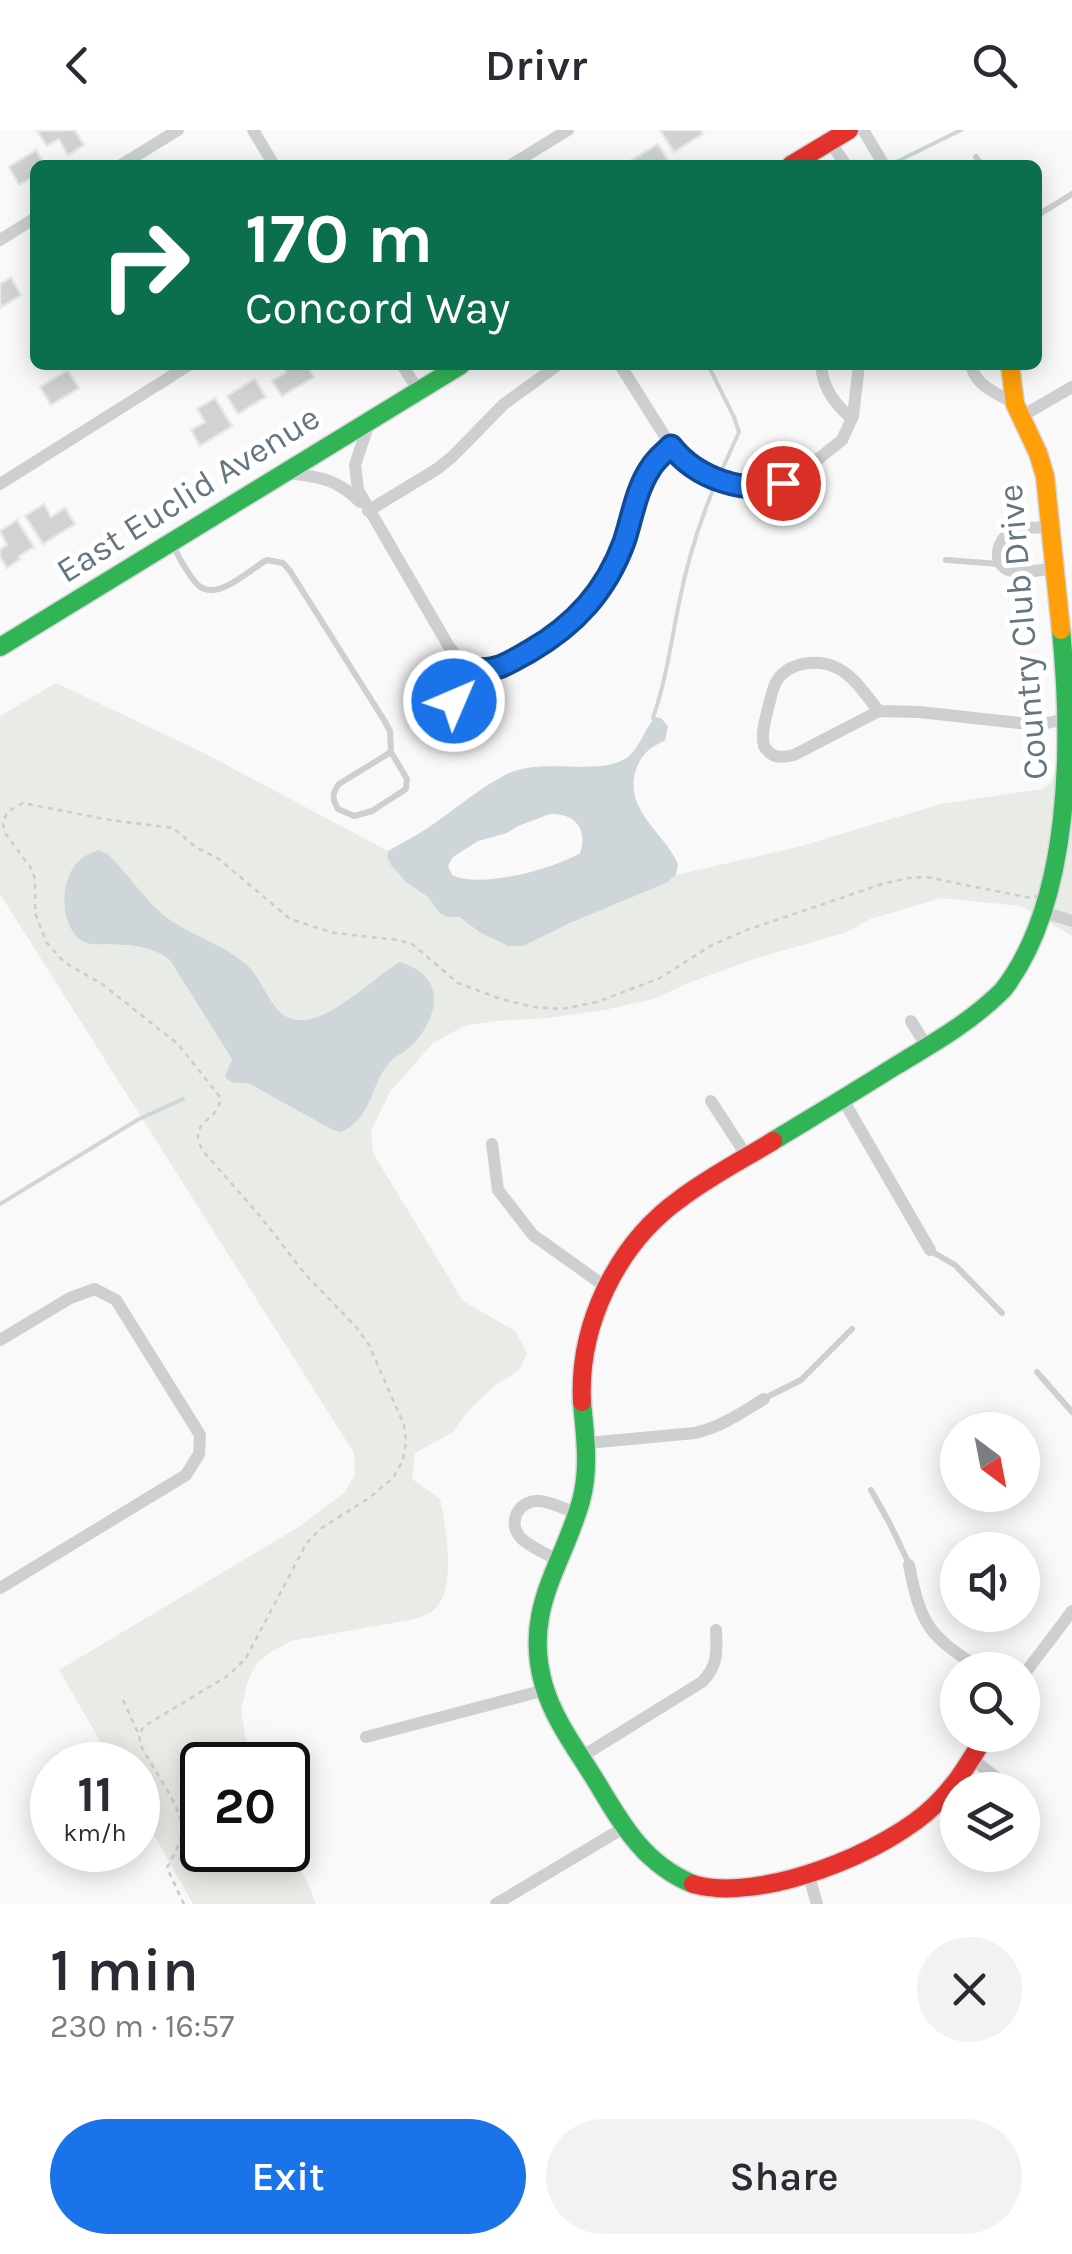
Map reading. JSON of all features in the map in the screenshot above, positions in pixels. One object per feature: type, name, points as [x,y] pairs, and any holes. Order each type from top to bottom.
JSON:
[{"type":"street","points":[[129,160],[178,130]]},
{"type":"street","points":[[252,130],[271,160]]},
{"type":"street","points":[[519,160],[568,130]]},
{"type":"street","points":[[799,160],[848,130]]},
{"type":"street","points":[[862,130],[881,160]]},
{"type":"street","points":[[830,142],[843,160]]},
{"type":"street","points":[[0,240],[30,221]]},
{"type":"street","points":[[0,484],[182,370]]},
{"type":"street","points":[[405,370],[419,391]]},
{"type":"street","name":"East Euclid Avenue","points":[[0,648],[453,370]]},
{"type":"street","points":[[368,511],[452,457],[504,404],[551,370]]},
{"type":"street","points":[[623,370],[671,446],[688,464],[709,476],[748,488],[783,483],[797,476],[842,440],[852,419],[858,370]]},
{"type":"street","points":[[822,370],[830,397],[852,419]]},
{"type":"street","points":[[972,370],[982,386],[1019,410],[1072,387]]},
{"type":"street","name":"Country Club Drive","points":[[976,1752],[948,1792],[928,1812],[906,1830],[860,1856],[758,1886],[712,1889],[653,1862],[624,1827],[554,1712],[540,1672],[538,1630],[545,1590],[578,1514],[586,1474],[582,1376],[585,1346],[606,1287],[621,1261],[657,1218],[680,1200],[982,1010],[1022,967],[1050,914],[1069,819],[1065,588],[1054,568],[1045,476],[1019,410],[1011,370]]},
{"type":"street","points":[[370,421],[355,465],[358,490],[448,645],[473,669],[494,670],[504,666],[545,642],[586,609],[622,547],[644,478],[671,446]]},
{"type":"street","points":[[286,472],[344,486],[368,511]]},
{"type":"street","points":[[1051,528],[1020,529],[1005,536],[997,551],[1006,569],[1054,568]]},
{"type":"street","points":[[879,711],[848,674],[836,667],[822,663],[795,666],[778,679],[772,691],[762,731],[764,746],[774,757],[794,755],[879,711],[1019,723],[1070,718]]},
{"type":"street","points":[[1050,914],[1072,921]]},
{"type":"street","points":[[911,1021],[927,1048]]},
{"type":"street","points":[[842,1098],[930,1250]]},
{"type":"street","points":[[711,1102],[748,1158]]},
{"type":"street","points":[[492,1144],[498,1190],[533,1235],[606,1287]]},
{"type":"street","points":[[0,1340],[70,1298],[95,1289],[116,1300],[200,1435],[199,1454],[186,1475],[0,1588]]},
{"type":"street","points":[[587,1443],[712,1429],[764,1399]]},
{"type":"street","points":[[558,1560],[522,1540],[516,1531],[515,1515],[527,1503],[539,1501],[578,1514]]},
{"type":"street","points":[[909,1566],[916,1604],[939,1640],[957,1652]]},
{"type":"street","points":[[1040,1654],[1072,1612]]},
{"type":"street","points":[[581,1758],[702,1682],[718,1658],[716,1630]]},
{"type":"street","points":[[366,1737],[545,1690]]},
{"type":"street","points":[[972,1758],[990,1772]]},
{"type":"street","points":[[496,1904],[624,1827]]},
{"type":"street","points":[[808,1873],[816,1904]]},
{"type":"lane","points":[[1042,213],[1072,194]]},
{"type":"lane","points":[[170,543],[196,584],[210,590],[226,586],[267,560],[283,563],[384,720],[390,731],[391,752],[407,779],[406,789],[362,815],[338,809],[333,797],[339,784],[391,752]]},
{"type":"lane","points":[[946,560],[1001,564]]},
{"type":"lane","points":[[422,721],[462,693],[473,669]]},
{"type":"lane","points":[[930,1250],[955,1265],[1002,1313]]},
{"type":"lane","points":[[764,1399],[801,1380],[852,1329]]},
{"type":"lane","points":[[1036,1372],[1072,1412]]},
{"type":"lane","points":[[871,1490],[909,1566]]},
{"type":"path","points":[[139,1736],[142,1727],[229,1675],[246,1658],[306,1544],[320,1528],[393,1478],[403,1460],[404,1425],[369,1345],[357,1328],[294,1261],[203,1151],[198,1132],[219,1110],[220,1097],[178,1044],[102,984],[64,962],[47,943],[34,914],[35,879],[31,868],[5,833],[3,824],[12,808],[23,804],[173,828],[197,848],[220,859],[290,919],[334,933],[398,940],[422,950],[452,978],[472,990],[533,1007],[562,1009],[634,990],[744,931],[908,878],[926,877],[1031,898],[1042,891]]},
{"type":"path","points":[[123,1700],[142,1748],[178,1812],[180,1843],[167,1868],[184,1904]]},
{"type":"shaded area","points":[[56,683],[204,753],[388,851],[387,857],[406,882],[428,897],[439,913],[459,917],[508,946],[524,945],[666,883],[676,875],[798,847],[941,804],[1042,789],[1052,782],[1064,740],[1072,727],[1072,936],[1021,906],[941,898],[870,919],[847,932],[754,959],[654,999],[548,1018],[464,1026],[433,1043],[390,1092],[371,1131],[373,1153],[463,1301],[515,1331],[527,1353],[519,1370],[493,1387],[453,1432],[415,1453],[412,1479],[440,1499],[445,1523],[447,1579],[439,1605],[415,1619],[291,1641],[257,1663],[248,1680],[241,1710],[246,1742],[180,1742],[180,1872],[302,1872],[316,1904],[193,1904],[160,1846],[160,1742],[101,1742],[59,1670],[297,1528],[345,1492],[355,1474],[354,1453],[0,894],[0,716]]},
{"type":"shaded area","points":[[655,717],[668,726],[665,741],[655,745],[639,762],[634,782],[639,807],[678,864],[676,875],[666,883],[523,946],[508,946],[459,917],[439,913],[428,897],[406,882],[391,865],[388,851],[430,827],[497,779],[522,769],[618,762],[633,752]],"holes":[[[559,814],[573,820],[581,830],[580,853],[517,875],[480,880],[452,875],[448,866],[453,857],[478,841]]]},
{"type":"shaded area","points":[[98,850],[109,855],[167,918],[248,966],[272,1003],[292,1019],[305,1020],[334,1009],[400,962],[425,976],[434,996],[430,1019],[415,1042],[383,1071],[360,1118],[352,1126],[341,1132],[333,1130],[250,1084],[230,1081],[225,1076],[232,1059],[170,960],[142,947],[88,943],[74,933],[64,902],[68,879],[80,860]]},
{"type":"building","points":[[75,130],[84,145],[68,155],[59,139],[47,146],[37,131]]},
{"type":"building","points":[[660,130],[700,130],[703,134],[674,152]]},
{"type":"building","points":[[658,144],[668,160],[632,160]]},
{"type":"building","points":[[36,150],[42,160],[30,160],[30,179],[19,185],[9,167]]},
{"type":"building","points":[[11,277],[21,295],[0,308],[0,284]]},
{"type":"building","points":[[68,370],[79,388],[51,405],[40,387]]},
{"type":"building","points":[[310,370],[314,377],[282,396],[272,381],[286,372]]},
{"type":"building","points":[[255,379],[266,397],[238,414],[227,396]]},
{"type":"building","points":[[215,398],[232,426],[200,446],[191,430],[205,422],[197,409]]},
{"type":"building","points":[[44,504],[51,517],[65,508],[75,524],[43,544],[25,516]]},
{"type":"building","points":[[17,520],[34,547],[7,568],[0,557],[0,550],[7,545],[0,531]]},
{"type":"waterway","points":[[900,160],[961,130]]},
{"type":"waterway","points":[[710,370],[739,432],[720,474]]},
{"type":"waterway","points":[[653,718],[690,557],[716,483]]},
{"type":"waterway","points":[[0,1204],[139,1119],[183,1099]]},
{"type":"traffic: fast","points":[[0,647],[453,370]]},
{"type":"traffic: fast","points":[[773,1141],[966,1022],[1003,990],[1026,954],[1043,912],[1062,819],[1066,721],[1061,630]]},
{"type":"traffic: fast","points":[[582,1402],[584,1489],[541,1612],[538,1659],[544,1686],[561,1725],[627,1830],[662,1867],[693,1884]]},
{"type":"traffic: slow","points":[[1011,370],[1015,404],[1045,476],[1061,630]]},
{"type":"traffic: jam","points":[[799,160],[849,130]]},
{"type":"traffic: jam","points":[[582,1402],[587,1344],[606,1288],[620,1263],[658,1217],[691,1191],[773,1141]]},
{"type":"traffic: jam","points":[[693,1884],[752,1887],[821,1870],[855,1856],[887,1840],[936,1804],[975,1752]]},
{"type":"route","points":[[454,701],[468,684],[473,669],[494,670],[504,666],[545,642],[586,609],[622,547],[644,478],[671,446],[688,464],[730,483],[748,488],[783,483]]}]
